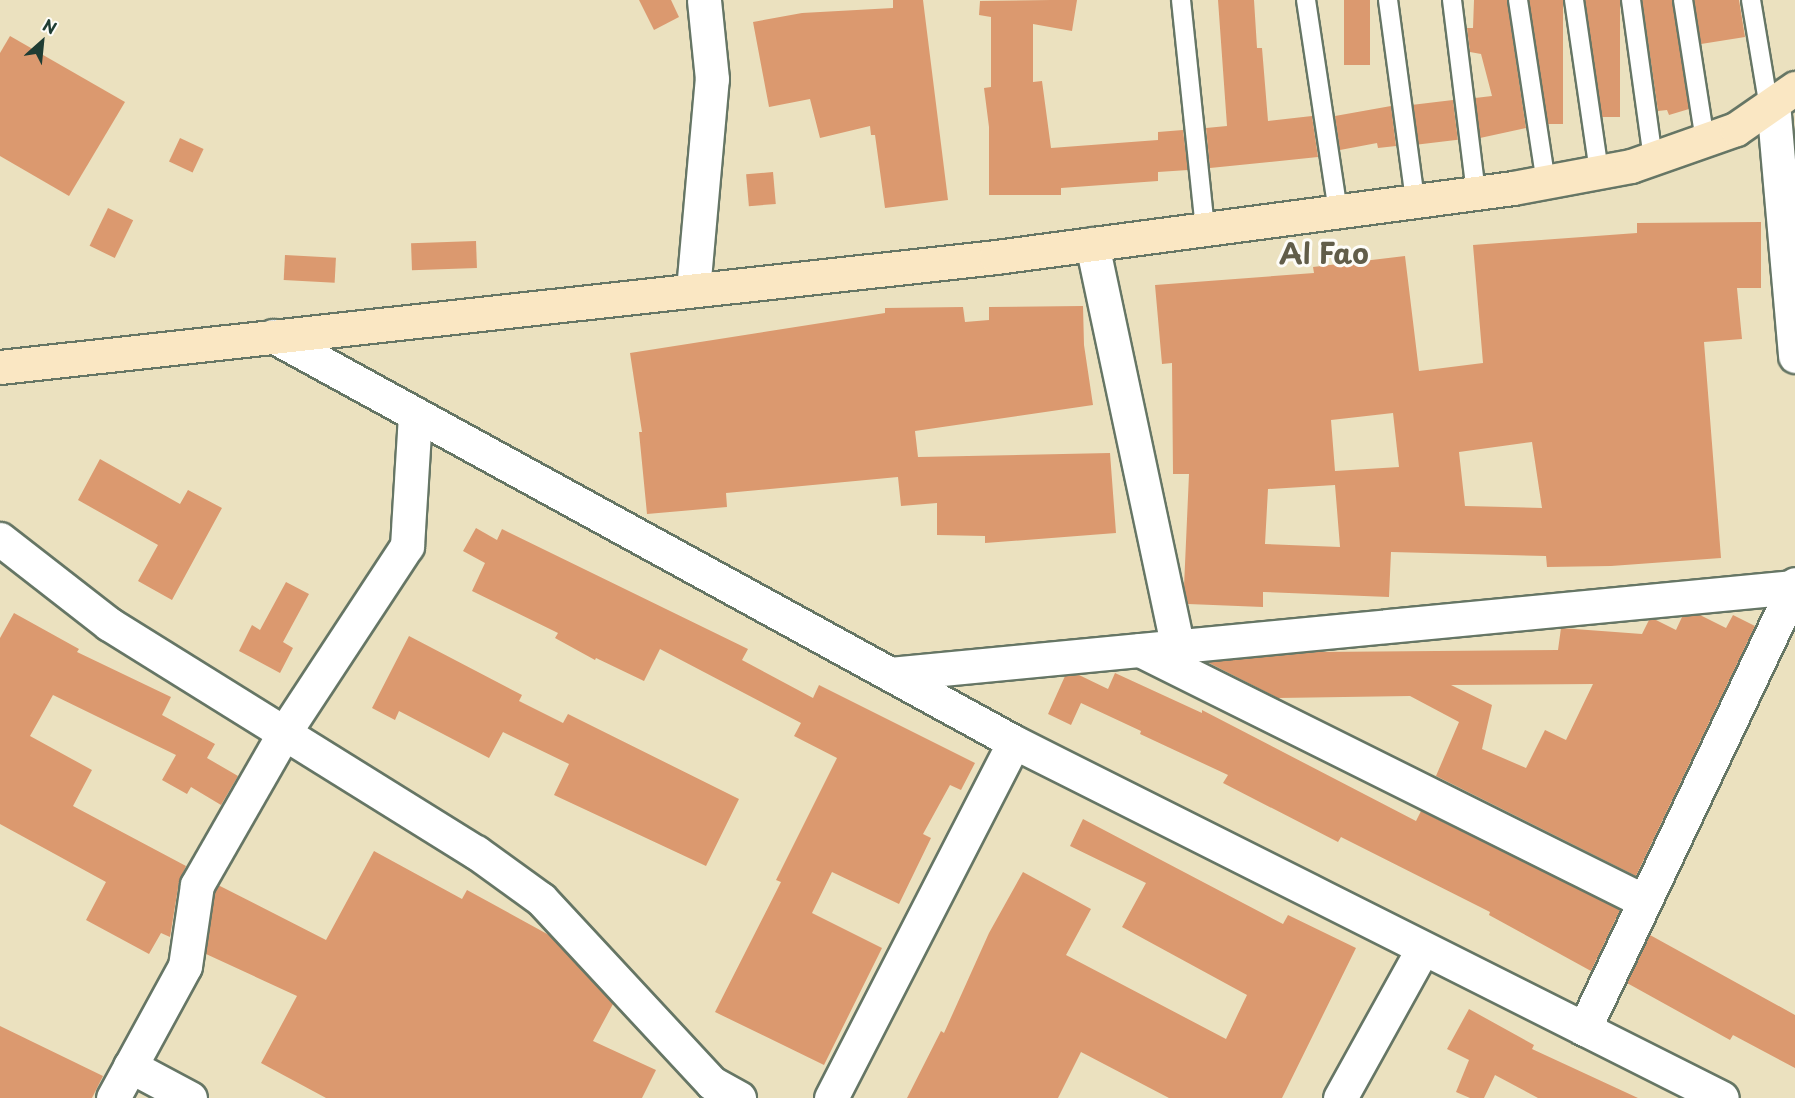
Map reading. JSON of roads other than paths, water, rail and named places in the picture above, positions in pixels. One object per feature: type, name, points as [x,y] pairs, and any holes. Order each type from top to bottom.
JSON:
[{"type":"street","points":[[693,290],[712,79],[704,0]]},
{"type":"street","points":[[0,367],[1092,244],[1476,194],[1599,172],[1653,158],[1736,129],[1779,99]]},
{"type":"street","points":[[1779,99],[1795,356]]},
{"type":"street","points":[[1092,244],[1178,646]]},
{"type":"street","points":[[273,336],[1014,742],[1722,1098]]},
{"type":"street","points":[[113,1098],[185,966],[197,885],[285,733],[407,546],[415,414]]},
{"type":"street","points":[[0,539],[109,624],[476,852],[541,899],[718,1093]]},
{"type":"street","points":[[891,674],[1794,586]]},
{"type":"street","points":[[1584,1029],[1794,586]]},
{"type":"street","points":[[1140,650],[1644,901]]},
{"type":"street","points":[[831,1098],[1014,742]]},
{"type":"street","points":[[1340,1098],[1423,948]]},
{"type":"street","points":[[130,1066],[190,1098]]},
{"type":"lane","points":[[1181,0],[1205,229]]},
{"type":"lane","points":[[1306,0],[1338,212]]},
{"type":"lane","points":[[1388,0],[1415,201]]},
{"type":"lane","points":[[1452,0],[1476,194]]},
{"type":"lane","points":[[1518,0],[1546,182]]},
{"type":"lane","points":[[1574,0],[1599,172]]},
{"type":"lane","points":[[1631,0],[1653,158]]},
{"type":"lane","points":[[1683,0],[1705,140]]},
{"type":"lane","points":[[1751,0],[1779,99]]},
{"type":"district","name":"Al Fao","points":[[1324,253]]}]
